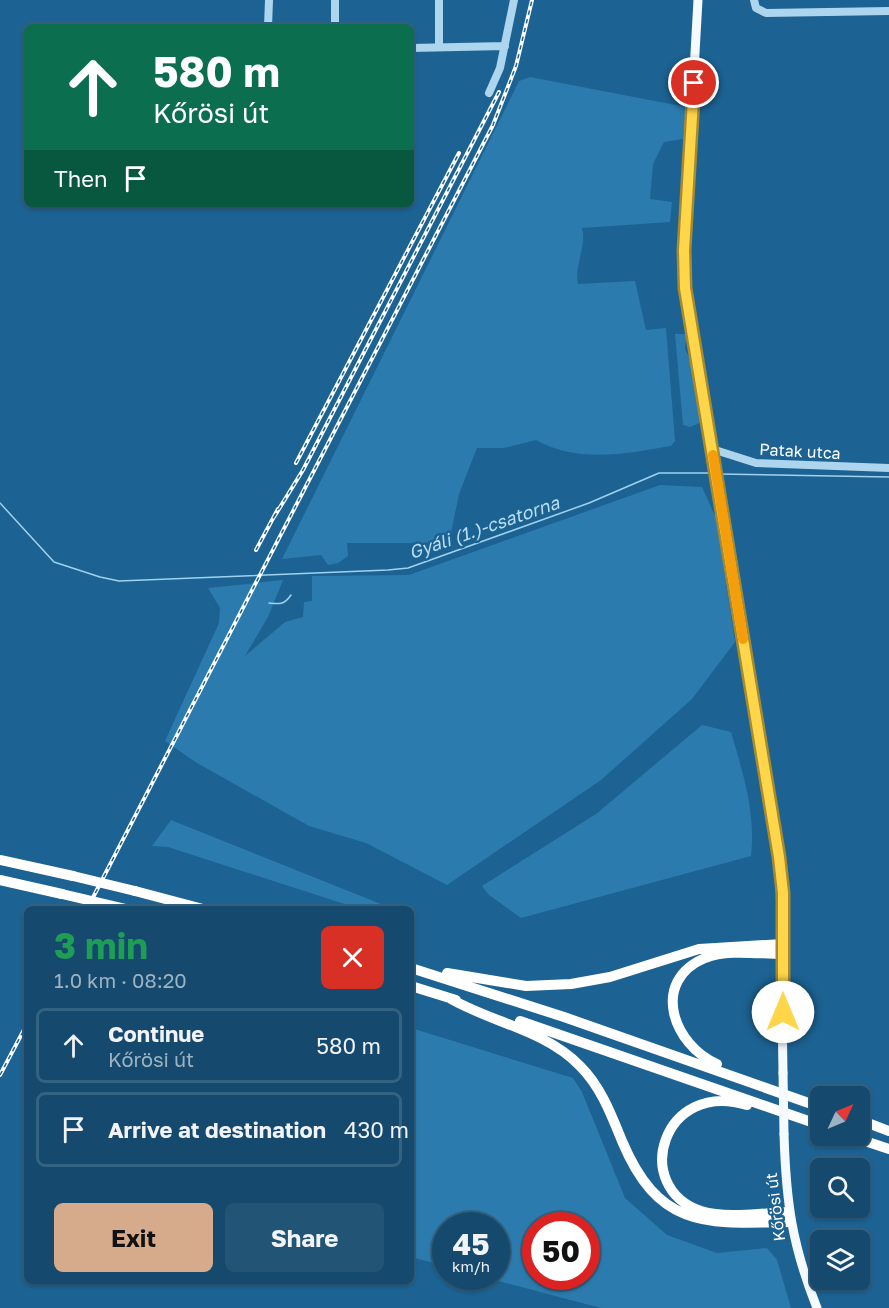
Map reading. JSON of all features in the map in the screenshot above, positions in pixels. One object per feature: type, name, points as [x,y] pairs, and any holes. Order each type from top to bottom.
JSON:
[{"type":"highway","points":[[0,860],[192,906]]},
{"type":"highway","points":[[0,880],[113,906]]},
{"type":"highway","points":[[414,969],[506,984],[556,986],[610,977],[709,947],[783,949]]},
{"type":"highway","points":[[745,1080],[738,1073],[706,1059],[685,1039],[673,1016],[674,994],[688,969],[708,957],[783,949]]},
{"type":"highway","points":[[414,969],[810,1103]]},
{"type":"highway","points":[[414,987],[680,1074],[810,1121]]},
{"type":"highway","points":[[451,999],[537,1036],[576,1062],[601,1093],[643,1183],[668,1206],[693,1217],[719,1222],[789,1217]]},
{"type":"highway","points":[[789,1217],[719,1214],[690,1205],[673,1190],[665,1174],[663,1157],[666,1137],[673,1124],[685,1112],[713,1101],[742,1104],[799,1122],[810,1123]]},
{"type":"highway","points":[[870,1124],[889,1131]]},
{"type":"highway","points":[[870,1143],[889,1149]]},
{"type":"main road","points":[[698,0],[684,270],[779,857],[783,893],[783,949]]},
{"type":"main road","name":"Kőrösi út","points":[[783,949],[784,1134],[789,1217],[801,1266],[817,1308]]},
{"type":"street","points":[[268,24],[269,0]]},
{"type":"street","points":[[334,0],[335,24]]},
{"type":"street","points":[[439,0],[439,47]]},
{"type":"street","points":[[489,93],[506,46],[514,0]]},
{"type":"street","points":[[754,0],[758,10],[766,13],[889,11]]},
{"type":"street","points":[[414,48],[506,46]]},
{"type":"street","name":"Patak utca","points":[[712,449],[756,463],[889,468]]},
{"type":"shaded area","points":[[530,77],[686,107],[683,139],[664,142],[653,164],[650,199],[672,202],[670,222],[582,228],[583,242],[577,277],[578,284],[635,281],[646,330],[666,328],[675,441],[671,446],[602,455],[568,452],[536,440],[504,448],[477,448],[459,494],[451,533],[441,543],[347,543],[348,556],[338,563],[328,565],[321,555],[282,559],[519,81]]},
{"type":"shaded area","points":[[675,334],[687,334],[685,349],[693,364],[702,422],[690,427],[683,425]]},
{"type":"shaded area","points":[[660,485],[702,487],[716,518],[735,642],[692,699],[601,780],[447,885],[366,843],[309,826],[197,763],[165,741],[219,623],[220,608],[208,588],[283,580],[268,617],[245,656],[285,622],[303,617],[304,602],[312,601],[312,576],[409,575]]},
{"type":"shaded area","points":[[702,725],[731,732],[750,809],[751,856],[521,918],[489,895],[482,886],[596,814]]},
{"type":"shaded area","points":[[171,820],[386,906],[351,906],[168,847],[152,846]]},
{"type":"shaded area","points":[[414,1029],[573,1078],[582,1092],[625,1198],[667,1235],[717,1253],[767,1248],[777,1260],[791,1308],[601,1308],[532,1290],[600,1290],[600,1212],[522,1212],[522,1287],[510,1284],[510,1212],[432,1212],[432,1263],[414,1258]]},
{"type":"waterway","name":"Gyáli (1.)-csatorna","points":[[0,503],[54,562],[119,581],[388,570],[408,568],[589,503],[659,473],[711,473]]},
{"type":"waterway","name":"Gyáli (1.)-csatorna","points":[[719,474],[889,477]]},
{"type":"waterway","points":[[269,603],[282,603],[291,595]]},
{"type":"railway","points":[[89,906],[493,125],[516,66],[532,0]]},
{"type":"railway","points":[[274,517],[303,470],[499,92]]},
{"type":"railway","points":[[296,463],[459,153]]},
{"type":"railway","points":[[256,550],[278,509]]},
{"type":"railway","points":[[0,1075],[24,1030]]},
{"type":"slow traffic","points":[[713,455],[743,639]]},
{"type":"route","points":[[694,83],[684,250],[685,288],[779,857],[783,893],[783,1012]]}]
